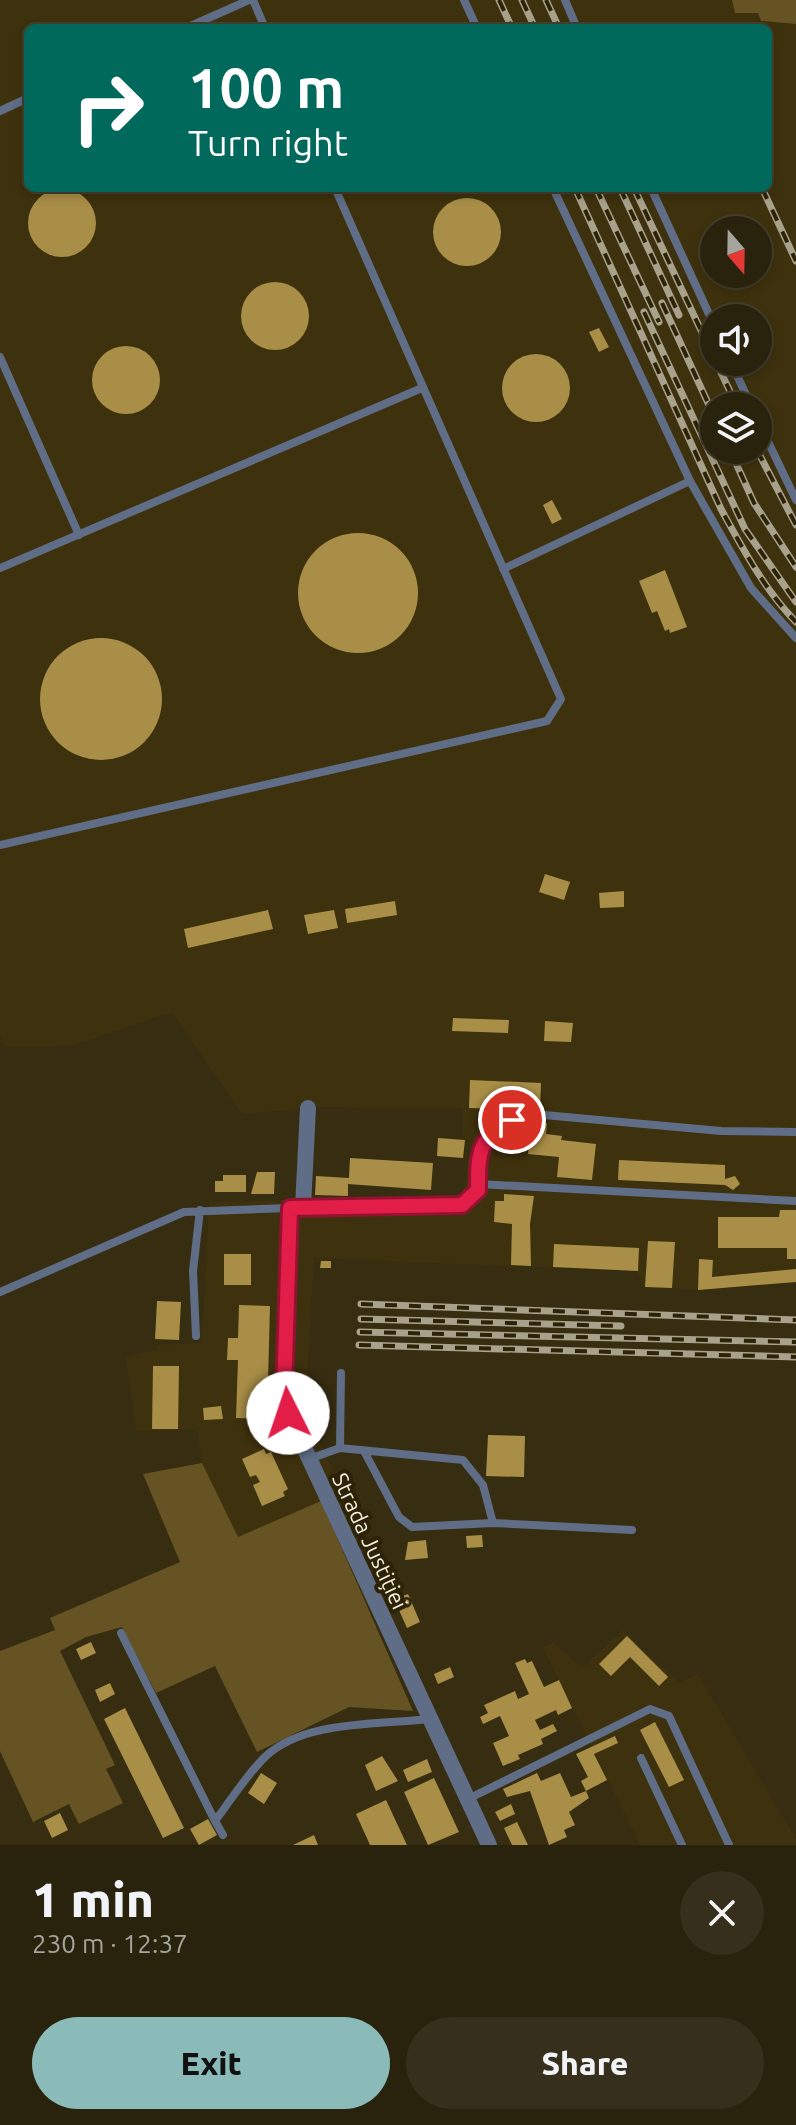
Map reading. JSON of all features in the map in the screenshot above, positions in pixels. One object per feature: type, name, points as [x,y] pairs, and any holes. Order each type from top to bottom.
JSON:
[{"type":"street","name":"Strada Justiției","points":[[308,1108],[297,1208],[284,1393],[288,1413],[487,1844]]},
{"type":"lane","points":[[195,24],[251,0],[263,24]]},
{"type":"lane","points":[[464,0],[475,24]]},
{"type":"lane","points":[[565,0],[575,24]]},
{"type":"lane","points":[[0,111],[24,100]]},
{"type":"lane","points":[[0,845],[547,721],[561,699],[337,192]]},
{"type":"lane","points":[[555,192],[690,481],[751,588],[796,638]]},
{"type":"lane","points":[[653,192],[704,304]]},
{"type":"lane","points":[[0,357],[79,535]]},
{"type":"lane","points":[[0,568],[422,388]]},
{"type":"lane","points":[[772,450],[796,500]]},
{"type":"lane","points":[[503,569],[690,481]]},
{"type":"lane","points":[[0,1292],[184,1212],[462,1205],[478,1190],[478,1154],[489,1133],[512,1120],[533,1114],[721,1131],[796,1132]]},
{"type":"lane","points":[[478,1184],[796,1201]]},
{"type":"lane","points":[[196,1336],[193,1271],[200,1210]]},
{"type":"lane","points":[[340,1448],[341,1373]]},
{"type":"lane","points":[[308,1459],[340,1448],[463,1460],[483,1485],[493,1523]]},
{"type":"lane","points":[[364,1451],[399,1517],[412,1527],[493,1523],[632,1530]]},
{"type":"lane","points":[[121,1633],[223,1835]]},
{"type":"lane","points":[[468,1799],[650,1709],[669,1716],[729,1845]]},
{"type":"lane","points":[[215,1821],[265,1757],[289,1740],[320,1731],[428,1719]]},
{"type":"lane","points":[[641,1758],[682,1845]]},
{"type":"shaded area","points":[[0,0],[732,0],[735,13],[759,13],[761,21],[796,24],[796,1282],[698,1290],[642,1286],[637,1271],[314,1258],[305,1412],[393,1595],[369,1605],[238,1538],[202,1463],[197,1430],[136,1431],[126,1357],[156,1350],[157,1345],[202,1343],[209,1202],[463,1195],[471,1140],[463,1139],[463,1109],[324,1107],[242,1114],[172,1012],[72,1046],[6,1047],[0,1037]]},
{"type":"shaded area","points":[[732,0],[796,0],[796,24],[761,21],[758,13],[735,13]]},
{"type":"shaded area","points":[[202,1463],[238,1537],[321,1501],[413,1711],[349,1707],[257,1752],[215,1666],[156,1693],[122,1627],[86,1637],[60,1651],[115,1765],[106,1769],[123,1803],[79,1824],[69,1804],[33,1822],[0,1751],[0,1651],[55,1630],[50,1618],[180,1562],[143,1474]]},
{"type":"shaded area","points":[[623,1630],[679,1683],[698,1674],[796,1839],[796,1845],[640,1845],[543,1648],[553,1642],[582,1668]]},
{"type":"building","points":[[49,192],[75,192],[81,195],[90,204],[95,216],[95,230],[90,242],[81,251],[69,256],[55,256],[43,251],[34,242],[29,230],[29,216],[34,204]]},
{"type":"building","points":[[467,198],[491,208],[501,232],[491,256],[467,266],[443,256],[433,232],[443,208]]},
{"type":"building","points":[[275,282],[299,292],[309,316],[299,340],[275,350],[251,340],[241,316],[251,292]]},
{"type":"building","points":[[599,328],[609,347],[599,352],[589,332]]},
{"type":"building","points":[[126,346],[150,356],[160,380],[150,404],[126,414],[102,404],[92,380],[102,356]]},
{"type":"building","points":[[536,354],[560,364],[570,388],[560,412],[536,422],[512,412],[502,388],[512,364]]},
{"type":"building","points":[[552,500],[562,519],[552,524],[543,505]]},
{"type":"building","points":[[358,533],[381,537],[401,550],[414,570],[418,593],[414,616],[401,636],[381,649],[358,653],[335,649],[315,636],[302,616],[298,593],[302,570],[315,550],[335,537]]},
{"type":"building","points":[[665,570],[687,627],[670,633],[669,629],[665,631],[657,611],[652,613],[639,581]]},
{"type":"building","points":[[101,638],[124,643],[144,656],[157,676],[162,699],[157,722],[144,742],[124,755],[101,760],[78,755],[58,742],[45,722],[40,699],[45,676],[58,656],[78,643]]},
{"type":"building","points":[[545,874],[570,882],[564,900],[539,892]]},
{"type":"building","points":[[624,891],[624,907],[600,908],[599,893]]},
{"type":"building","points":[[395,901],[397,915],[347,923],[345,909]]},
{"type":"building","points":[[268,910],[273,929],[188,948],[184,929]]},
{"type":"building","points":[[334,910],[338,928],[308,934],[304,915]]},
{"type":"building","points":[[453,1018],[509,1020],[508,1033],[452,1031]]},
{"type":"building","points":[[545,1021],[573,1023],[571,1042],[544,1041]]},
{"type":"building","points":[[470,1080],[541,1083],[540,1110],[469,1108]]},
{"type":"building","points":[[547,1123],[546,1134],[562,1136],[561,1140],[596,1144],[592,1180],[557,1177],[559,1157],[528,1154],[530,1128]]},
{"type":"building","points":[[438,1138],[465,1140],[463,1158],[437,1156]]},
{"type":"building","points":[[350,1158],[433,1163],[431,1190],[348,1184],[348,1196],[315,1195],[316,1176],[349,1178]]},
{"type":"building","points":[[619,1160],[725,1165],[725,1179],[735,1176],[740,1184],[733,1190],[725,1185],[618,1180]]},
{"type":"building","points":[[257,1172],[275,1172],[274,1194],[251,1194]]},
{"type":"building","points":[[223,1175],[246,1175],[246,1192],[215,1192],[215,1181],[223,1181]]},
{"type":"building","points":[[504,1194],[534,1196],[530,1224],[531,1266],[511,1265],[512,1224],[494,1222],[495,1201],[504,1201]]},
{"type":"building","points":[[780,1210],[796,1210],[796,1259],[787,1259],[787,1248],[718,1248],[718,1217],[779,1217]]},
{"type":"building","points":[[648,1241],[675,1242],[672,1288],[645,1287]]},
{"type":"building","points":[[554,1244],[639,1248],[638,1271],[553,1267]]},
{"type":"building","points":[[224,1254],[251,1254],[251,1285],[224,1285]]},
{"type":"building","points":[[699,1259],[713,1260],[712,1277],[796,1269],[796,1282],[698,1290]]},
{"type":"building","points":[[321,1261],[331,1261],[331,1268],[320,1268]]},
{"type":"building","points":[[157,1301],[181,1302],[179,1340],[155,1339]]},
{"type":"building","points":[[239,1305],[270,1306],[267,1419],[236,1418],[238,1360],[227,1360],[228,1338],[238,1338]]},
{"type":"building","points":[[153,1366],[179,1366],[178,1429],[152,1429]]},
{"type":"building","points":[[221,1406],[223,1419],[204,1420],[203,1408]]},
{"type":"building","points":[[488,1435],[525,1436],[524,1477],[486,1476]]},
{"type":"building","points":[[264,1449],[266,1454],[271,1452],[288,1489],[283,1492],[285,1496],[262,1506],[253,1485],[260,1482],[256,1475],[250,1477],[242,1459]]},
{"type":"building","points":[[482,1535],[483,1547],[467,1548],[466,1536]]},
{"type":"building","points":[[426,1540],[428,1558],[405,1560],[408,1542]]},
{"type":"building","points":[[408,1594],[420,1622],[407,1628],[394,1599]]},
{"type":"building","points":[[627,1636],[668,1677],[659,1686],[630,1657],[611,1676],[599,1664]]},
{"type":"building","points":[[91,1642],[96,1653],[81,1660],[76,1649]]},
{"type":"building","points":[[525,1659],[527,1663],[532,1661],[544,1687],[559,1680],[572,1708],[558,1715],[556,1710],[535,1720],[540,1730],[553,1724],[557,1731],[541,1739],[543,1744],[518,1755],[520,1759],[503,1766],[493,1743],[509,1736],[500,1716],[483,1724],[480,1717],[488,1713],[484,1705],[515,1691],[518,1699],[529,1694],[515,1663]]},
{"type":"building","points":[[450,1667],[454,1677],[438,1684],[434,1674]]},
{"type":"building","points":[[110,1683],[115,1694],[100,1702],[95,1690]]},
{"type":"building","points":[[125,1708],[184,1828],[163,1838],[104,1719]]},
{"type":"building","points":[[655,1722],[684,1780],[669,1787],[640,1730]]},
{"type":"building","points":[[615,1736],[618,1743],[594,1754],[607,1780],[586,1791],[581,1781],[588,1777],[576,1754]]},
{"type":"building","points":[[382,1756],[398,1781],[376,1791],[365,1765]]},
{"type":"building","points":[[427,1759],[432,1772],[408,1782],[403,1770]]},
{"type":"building","points":[[261,1773],[277,1783],[264,1804],[248,1793]]},
{"type":"building","points":[[537,1773],[541,1781],[560,1773],[571,1797],[586,1791],[589,1798],[569,1812],[575,1825],[564,1830],[567,1837],[549,1845],[530,1791],[507,1797],[503,1789]]},
{"type":"building","points":[[434,1778],[459,1832],[428,1845],[404,1792]]},
{"type":"building","points":[[386,1800],[407,1845],[370,1845],[356,1814]]},
{"type":"building","points":[[511,1804],[515,1814],[500,1821],[495,1812]]},
{"type":"building","points":[[60,1813],[68,1830],[52,1838],[44,1821]]},
{"type":"building","points":[[208,1819],[217,1835],[199,1845],[190,1829]]},
{"type":"building","points":[[517,1822],[528,1845],[512,1845],[504,1828]]},
{"type":"building","points":[[314,1835],[318,1845],[293,1845]]},
{"type":"railway","points":[[499,0],[510,24]]},
{"type":"railway","points":[[522,0],[533,24]]},
{"type":"railway","points":[[546,0],[557,24]]},
{"type":"railway","points":[[577,192],[721,509],[764,582],[796,622]]},
{"type":"railway","points":[[598,192],[659,322]]},
{"type":"railway","points":[[622,192],[679,315]]},
{"type":"railway","points":[[636,192],[700,328]]},
{"type":"railway","points":[[764,192],[796,261]]},
{"type":"railway","points":[[662,303],[703,392]]},
{"type":"railway","points":[[644,312],[745,529],[796,602]]},
{"type":"railway","points":[[723,376],[730,392]]},
{"type":"railway","points":[[736,464],[754,503],[796,567]]},
{"type":"railway","points":[[764,464],[796,525]]},
{"type":"railway","points":[[361,1304],[796,1320]]},
{"type":"railway","points":[[361,1319],[621,1326]]},
{"type":"railway","points":[[360,1332],[796,1342]]},
{"type":"railway","points":[[359,1345],[796,1357]]},
{"type":"route","points":[[288,1413],[284,1393],[290,1208],[462,1205],[478,1190],[478,1154],[489,1133],[512,1120]]}]
